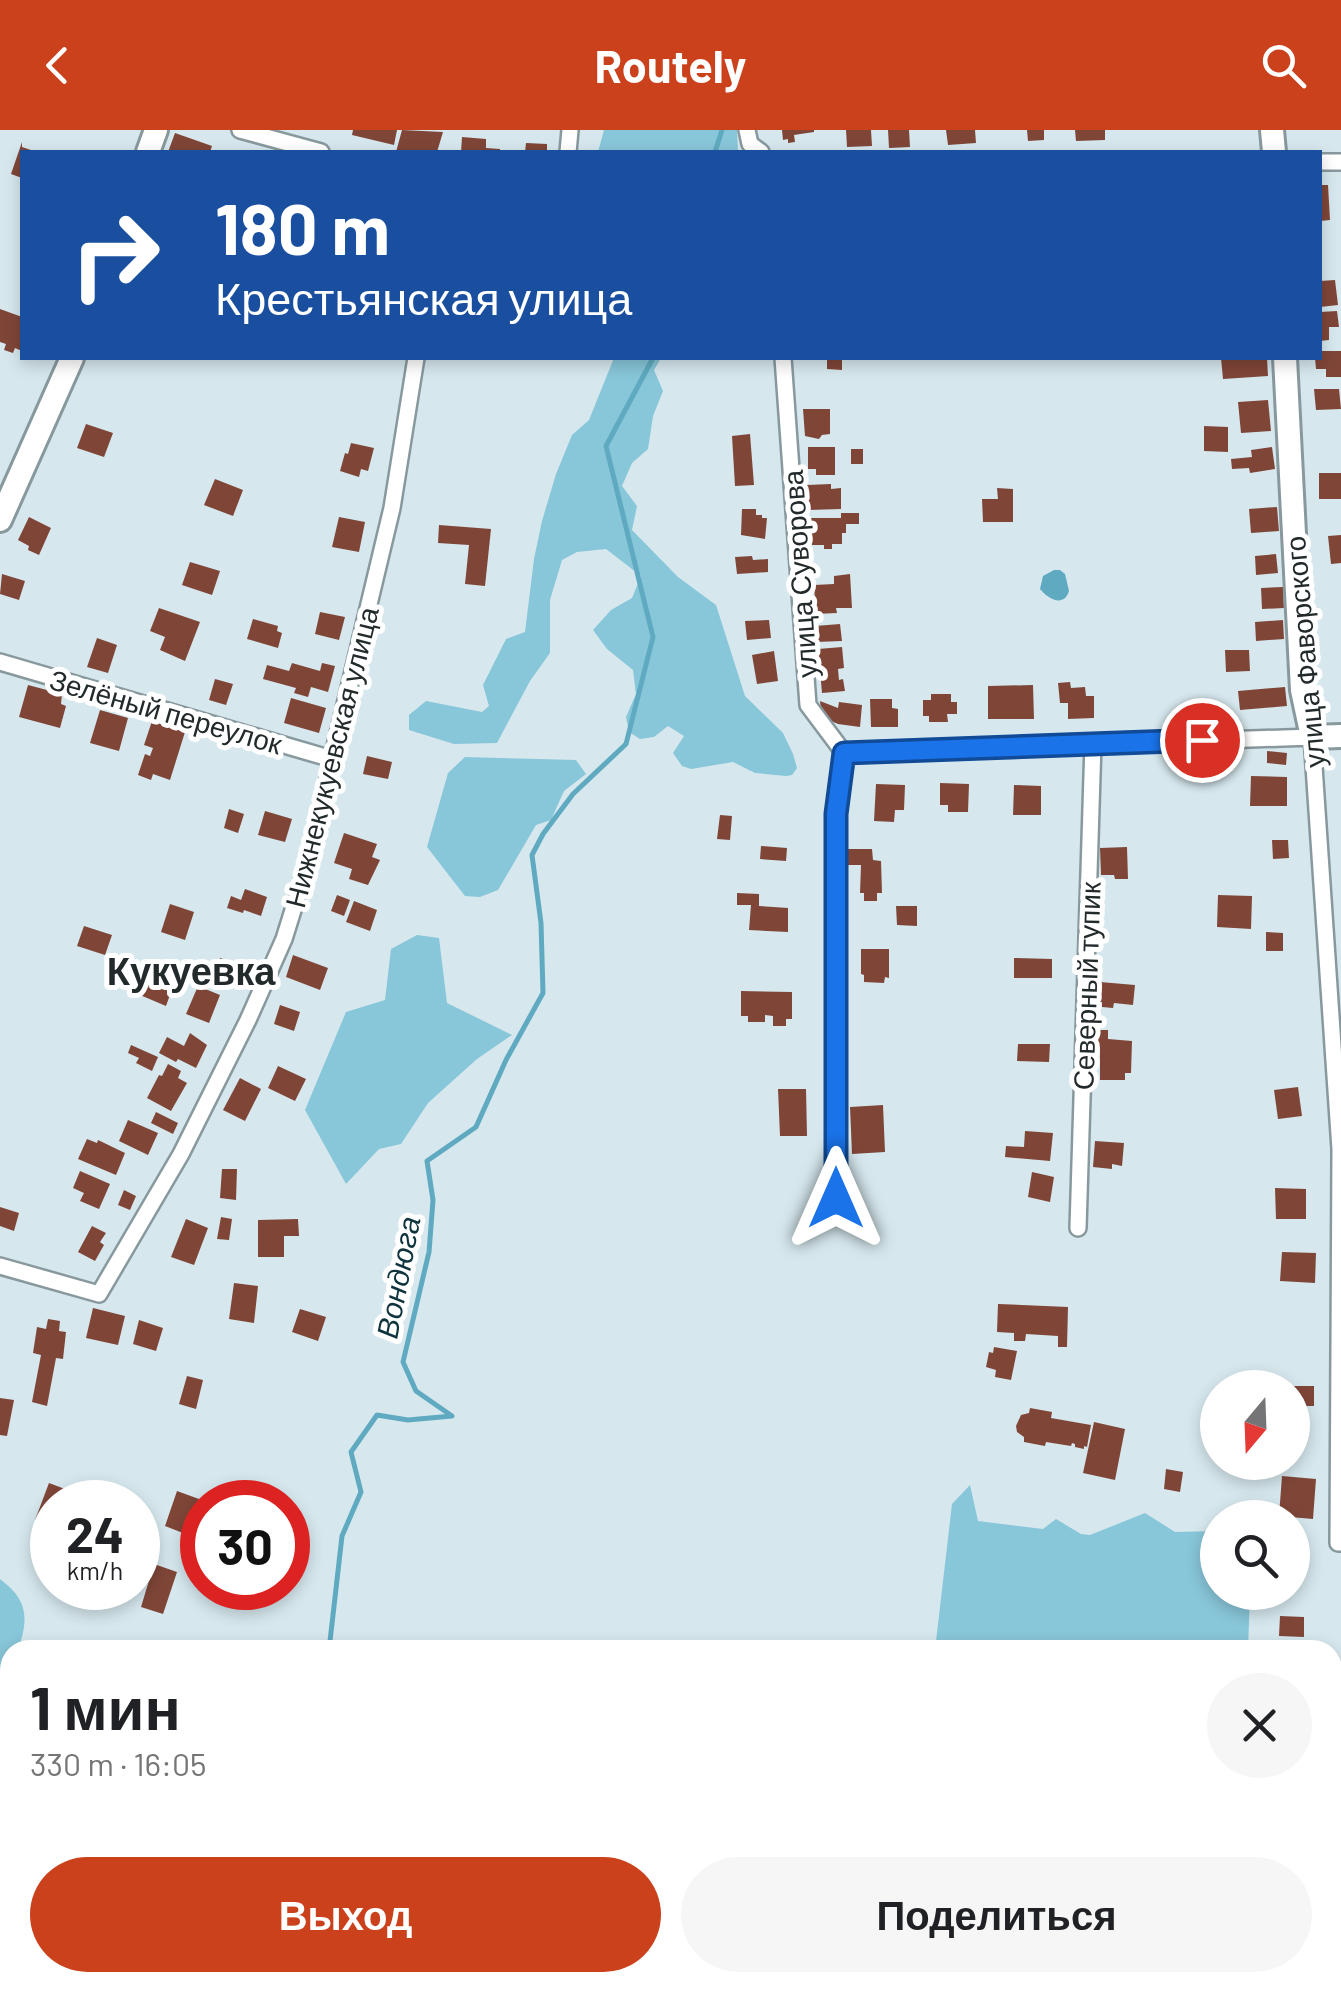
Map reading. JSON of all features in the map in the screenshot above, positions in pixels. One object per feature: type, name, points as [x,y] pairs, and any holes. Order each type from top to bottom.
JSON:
[{"type":"street","points":[[240,130],[314,150]]},
{"type":"street","points":[[0,520],[71,360]]},
{"type":"street","name":"Нижнекукуевская улица","points":[[0,1266],[100,1294],[181,1154],[248,1020],[284,938],[318,830],[392,508],[416,360]]},
{"type":"street","name":"улица Суворова","points":[[784,360],[808,705],[844,753]]},
{"type":"street","name":"улица Фаворского","points":[[1285,360],[1302,690],[1312,736],[1340,1149],[1341,1543]]},
{"type":"street","name":"Зелёный переулок","points":[[0,662],[332,758]]},
{"type":"street","points":[[836,1198],[836,814],[844,753],[1341,736]]},
{"type":"street","name":"Северный тупик","points":[[1078,1228],[1093,743]]},
{"type":"shaded area","points":[[604,130],[737,130],[738,150],[599,150]]},
{"type":"shaded area","points":[[613,360],[660,360],[654,370],[663,391],[653,416],[648,449],[632,463],[622,486],[637,506],[632,530],[678,577],[716,605],[745,696],[783,733],[797,768],[792,775],[755,773],[733,762],[691,769],[682,766],[673,753],[684,736],[668,726],[654,737],[640,739],[629,732],[626,717],[636,694],[633,670],[607,649],[593,630],[611,610],[632,598],[641,576],[606,549],[577,552],[562,560],[550,600],[550,653],[530,681],[497,743],[454,744],[409,730],[409,715],[426,701],[482,712],[489,706],[483,685],[506,639],[525,632],[534,559],[556,474],[572,435],[589,420]]},
{"type":"shaded area","points":[[1054,570],[1065,574],[1069,591],[1064,599],[1052,599],[1040,589],[1043,576]]},
{"type":"shaded area","points":[[465,757],[576,760],[586,774],[564,791],[551,820],[536,825],[498,890],[480,897],[465,896],[427,847],[448,773]]},
{"type":"shaded area","points":[[417,935],[439,938],[447,1003],[512,1035],[477,1059],[428,1103],[401,1144],[379,1149],[346,1184],[305,1110],[346,1012],[385,1000],[391,949]]},
{"type":"shaded area","points":[[970,1485],[978,1521],[1043,1529],[1056,1519],[1090,1535],[1145,1513],[1175,1532],[1200,1531],[1200,1610],[1249,1610],[1248,1640],[936,1640],[952,1504]]},
{"type":"shaded area","points":[[0,1579],[21,1602],[25,1619],[21,1640],[0,1640]]},
{"type":"building","points":[[353,130],[397,130],[394,145],[352,135]]},
{"type":"building","points":[[402,130],[443,132],[438,150],[397,150]]},
{"type":"building","points":[[782,130],[814,132],[794,135],[795,142],[788,143],[788,139],[783,140]]},
{"type":"building","points":[[846,130],[871,130],[872,146],[847,147]]},
{"type":"building","points":[[888,130],[909,130],[910,147],[889,148]]},
{"type":"building","points":[[946,130],[975,130],[976,143],[948,145]]},
{"type":"building","points":[[1027,130],[1044,130],[1044,140],[1028,141]]},
{"type":"building","points":[[1075,130],[1105,130],[1105,140],[1076,141]]},
{"type":"building","points":[[175,133],[212,146],[211,150],[169,150]]},
{"type":"building","points":[[462,137],[486,139],[486,148],[500,149],[500,150],[461,150]]},
{"type":"building","points":[[22,142],[22,147],[31,150],[20,150],[20,177],[11,174]]},
{"type":"building","points":[[526,143],[547,144],[547,150],[525,150]]},
{"type":"building","points":[[1322,185],[1328,185],[1330,220],[1322,221]]},
{"type":"building","points":[[1335,280],[1338,305],[1322,307],[1322,281]]},
{"type":"building","points":[[0,309],[20,316],[20,350],[4,350],[6,344],[0,342]]},
{"type":"building","points":[[1337,311],[1339,327],[1329,327],[1329,340],[1322,341],[1322,312]]},
{"type":"building","points":[[1322,351],[1341,351],[1341,377],[1326,377],[1326,369],[1316,369],[1315,360],[1322,360]]},
{"type":"building","points":[[827,360],[842,360],[842,370],[827,369]]},
{"type":"building","points":[[1221,360],[1267,360],[1268,376],[1223,379]]},
{"type":"building","points":[[1314,389],[1339,389],[1341,409],[1316,410]]},
{"type":"building","points":[[1268,400],[1271,431],[1241,433],[1238,402]]},
{"type":"building","points":[[803,409],[830,409],[830,434],[819,439],[805,436]]},
{"type":"building","points":[[86,424],[113,433],[104,457],[77,448]]},
{"type":"building","points":[[1204,426],[1228,427],[1228,452],[1204,451]]},
{"type":"building","points":[[750,434],[754,485],[735,486],[732,436]]},
{"type":"building","points":[[351,443],[374,448],[368,471],[361,469],[359,477],[340,471]]},
{"type":"building","points":[[808,447],[835,447],[835,475],[816,475],[816,469],[808,469]]},
{"type":"building","points":[[1272,447],[1275,469],[1250,473],[1249,468],[1232,469],[1231,459],[1252,457],[1251,450]]},
{"type":"building","points":[[851,449],[863,449],[863,464],[851,464]]},
{"type":"building","points":[[1319,473],[1341,473],[1341,499],[1319,499]]},
{"type":"building","points":[[215,479],[243,490],[233,516],[204,505]]},
{"type":"building","points":[[831,484],[831,489],[841,488],[841,509],[808,510],[807,485]]},
{"type":"building","points":[[997,488],[1013,489],[1013,522],[983,522],[982,499],[998,499]]},
{"type":"building","points":[[1277,507],[1279,531],[1251,533],[1249,509]]},
{"type":"building","points":[[742,509],[756,509],[756,515],[767,518],[765,539],[741,535]]},
{"type":"building","points":[[841,513],[859,513],[859,524],[846,524],[842,544],[832,544],[832,549],[812,545],[811,518],[841,518]]},
{"type":"building","points":[[29,517],[51,528],[39,555],[18,540]]},
{"type":"building","points":[[339,517],[365,522],[359,552],[332,547]]},
{"type":"building","points":[[439,525],[491,529],[485,586],[465,584],[469,545],[438,543]]},
{"type":"building","points":[[1341,535],[1341,563],[1331,564],[1328,536]]},
{"type":"building","points":[[1276,554],[1278,573],[1256,575],[1255,556]]},
{"type":"building","points":[[752,556],[753,560],[768,559],[768,572],[737,574],[735,557]]},
{"type":"building","points":[[190,562],[220,571],[212,595],[182,585]]},
{"type":"building","points":[[2,574],[25,581],[19,600],[0,594]]},
{"type":"building","points":[[850,574],[852,608],[816,614],[814,585],[834,584],[834,576]]},
{"type":"building","points":[[1283,587],[1284,608],[1262,609],[1261,588]]},
{"type":"building","points":[[159,608],[200,622],[185,661],[160,650],[165,637],[150,631]]},
{"type":"building","points":[[320,612],[345,617],[339,640],[315,634]]},
{"type":"building","points":[[253,619],[278,626],[277,631],[282,633],[278,648],[247,639]]},
{"type":"building","points":[[769,620],[771,638],[747,640],[745,621]]},
{"type":"building","points":[[1283,620],[1284,639],[1256,641],[1255,622]]},
{"type":"building","points":[[840,624],[842,641],[816,642],[815,626]]},
{"type":"building","points":[[97,638],[117,645],[108,673],[87,667]]},
{"type":"building","points":[[842,647],[844,668],[838,669],[845,691],[822,693],[818,649]]},
{"type":"building","points":[[1225,650],[1249,650],[1250,671],[1226,672]]},
{"type":"building","points":[[774,651],[778,681],[757,684],[752,655]]},
{"type":"building","points":[[292,663],[320,671],[322,663],[335,666],[328,692],[311,687],[308,697],[294,693],[296,688],[263,679],[267,665],[289,671]]},
{"type":"building","points":[[215,679],[233,684],[226,705],[209,700]]},
{"type":"building","points":[[1070,682],[1071,688],[1085,687],[1086,696],[1094,696],[1094,718],[1068,719],[1068,703],[1060,703],[1058,683]]},
{"type":"building","points":[[28,685],[62,694],[61,704],[66,706],[60,728],[19,717]]},
{"type":"building","points":[[1033,685],[1034,719],[988,719],[988,686]]},
{"type":"building","points":[[1285,687],[1287,706],[1240,710],[1238,691]]},
{"type":"building","points":[[931,694],[951,694],[951,702],[957,702],[957,714],[947,714],[948,722],[929,722],[929,716],[923,716],[923,700],[931,700]]},
{"type":"building","points":[[291,698],[326,708],[319,733],[284,723]]},
{"type":"building","points":[[870,699],[892,699],[892,708],[898,709],[898,727],[871,727]]},
{"type":"building","points":[[820,701],[838,708],[839,702],[862,705],[860,727],[822,717]]},
{"type":"building","points":[[100,710],[128,718],[119,751],[90,743]]},
{"type":"building","points":[[152,721],[185,732],[170,780],[153,774],[151,780],[138,775],[145,754],[150,756],[153,748],[144,745]]},
{"type":"building","points":[[1267,751],[1287,753],[1286,765],[1267,763]]},
{"type":"building","points":[[367,756],[392,762],[388,779],[363,774]]},
{"type":"building","points":[[1251,776],[1287,777],[1287,806],[1250,806]]},
{"type":"building","points":[[940,783],[969,784],[968,812],[948,812],[948,805],[940,805]]},
{"type":"building","points":[[876,784],[905,785],[904,810],[895,810],[894,822],[874,821]]},
{"type":"building","points":[[1014,785],[1041,786],[1041,815],[1013,815]]},
{"type":"building","points":[[229,809],[244,814],[238,833],[224,828]]},
{"type":"building","points":[[265,811],[292,819],[285,842],[258,835]]},
{"type":"building","points":[[720,815],[732,816],[730,840],[717,839]]},
{"type":"building","points":[[344,833],[377,844],[372,857],[380,860],[368,885],[349,879],[352,869],[334,863]]},
{"type":"building","points":[[1272,840],[1288,840],[1289,858],[1273,859]]},
{"type":"building","points":[[761,846],[787,848],[786,861],[760,859]]},
{"type":"building","points":[[1127,847],[1128,879],[1101,875],[1100,848]]},
{"type":"building","points":[[845,849],[872,849],[873,860],[881,861],[882,893],[877,893],[877,901],[864,901],[864,893],[860,893],[861,865],[845,865]]},
{"type":"building","points":[[245,889],[267,897],[261,916],[227,908],[231,896],[241,900]]},
{"type":"building","points":[[737,893],[759,894],[759,906],[788,908],[788,932],[749,930],[751,905],[737,905]]},
{"type":"building","points":[[337,895],[350,900],[344,916],[331,911]]},
{"type":"building","points":[[1218,895],[1252,896],[1251,929],[1217,927]]},
{"type":"building","points":[[354,901],[377,910],[370,931],[346,922]]},
{"type":"building","points":[[170,904],[194,912],[185,940],[161,932]]},
{"type":"building","points":[[896,906],[917,906],[917,926],[897,925]]},
{"type":"building","points":[[84,926],[112,935],[105,955],[77,946]]},
{"type":"building","points":[[1266,932],[1283,933],[1283,951],[1266,951]]},
{"type":"building","points":[[861,949],[889,949],[889,978],[885,977],[884,983],[864,982]]},
{"type":"building","points":[[293,955],[328,968],[320,990],[286,977]]},
{"type":"building","points":[[220,958],[241,965],[234,987],[213,980]]},
{"type":"building","points":[[1014,958],[1052,959],[1052,978],[1014,978]]},
{"type":"building","points":[[156,967],[177,975],[166,1006],[140,995]]},
{"type":"building","points":[[1100,982],[1135,985],[1133,1005],[1114,1003],[1113,1008],[1102,1007],[1102,1002],[1091,1001],[1091,989],[1099,990]]},
{"type":"building","points":[[198,986],[220,995],[209,1023],[186,1014]]},
{"type":"building","points":[[741,991],[792,992],[792,1019],[786,1019],[786,1026],[773,1026],[773,1016],[765,1015],[765,1022],[748,1022],[748,1016],[741,1016]]},
{"type":"building","points":[[280,1005],[300,1012],[294,1031],[274,1024]]},
{"type":"building","points":[[1093,1030],[1108,1030],[1108,1039],[1132,1041],[1131,1073],[1125,1073],[1125,1080],[1100,1080],[1100,1047],[1092,1047]]},
{"type":"building","points":[[190,1033],[207,1045],[196,1068],[159,1053],[167,1037],[184,1046]]},
{"type":"building","points":[[1018,1044],[1050,1044],[1049,1062],[1017,1061]]},
{"type":"building","points":[[131,1045],[158,1057],[152,1071],[136,1063],[139,1058],[128,1053]]},
{"type":"building","points":[[168,1064],[181,1071],[178,1078],[187,1083],[171,1111],[147,1098]]},
{"type":"building","points":[[278,1066],[306,1079],[295,1101],[268,1088]]},
{"type":"building","points":[[240,1078],[261,1089],[245,1121],[223,1110]]},
{"type":"building","points":[[1298,1087],[1302,1116],[1278,1119],[1274,1090]]},
{"type":"building","points":[[778,1089],[806,1089],[807,1136],[780,1136]]},
{"type":"building","points":[[883,1105],[885,1152],[852,1154],[850,1107]]},
{"type":"building","points":[[156,1112],[178,1123],[173,1134],[151,1123]]},
{"type":"building","points":[[128,1120],[158,1133],[148,1155],[119,1141]]},
{"type":"building","points":[[1025,1131],[1053,1133],[1050,1161],[1005,1157],[1006,1146],[1024,1147]]},
{"type":"building","points":[[87,1139],[125,1153],[116,1175],[78,1159]]},
{"type":"building","points":[[1095,1141],[1124,1143],[1122,1166],[1093,1167]]},
{"type":"building","points":[[222,1169],[237,1169],[236,1200],[220,1198]]},
{"type":"building","points":[[80,1171],[110,1184],[99,1209],[80,1201],[84,1193],[73,1188]]},
{"type":"building","points":[[1032,1172],[1054,1177],[1050,1202],[1028,1197]]},
{"type":"building","points":[[1275,1188],[1306,1189],[1306,1219],[1276,1219]]},
{"type":"building","points":[[124,1190],[136,1196],[130,1210],[118,1205]]},
{"type":"building","points":[[0,1207],[19,1213],[14,1231],[0,1226]]},
{"type":"building","points":[[221,1217],[232,1219],[229,1240],[217,1239]]},
{"type":"building","points":[[186,1219],[208,1228],[194,1265],[171,1257]]},
{"type":"building","points":[[298,1219],[299,1236],[284,1236],[284,1257],[258,1257],[258,1220]]},
{"type":"building","points":[[92,1226],[106,1233],[95,1261],[78,1252]]},
{"type":"building","points":[[1282,1252],[1316,1253],[1315,1283],[1280,1281]]},
{"type":"building","points":[[234,1283],[258,1286],[254,1323],[229,1319]]},
{"type":"building","points":[[998,1304],[1068,1307],[1067,1347],[1058,1347],[1058,1336],[1026,1334],[1025,1341],[1014,1341],[1014,1333],[997,1332]]},
{"type":"building","points":[[93,1308],[125,1316],[118,1345],[86,1338]]},
{"type":"building","points":[[300,1309],[326,1317],[318,1341],[292,1332]]},
{"type":"building","points":[[48,1319],[60,1321],[59,1331],[66,1332],[63,1359],[56,1358],[47,1406],[32,1402],[41,1355],[33,1353],[37,1327],[46,1329]]},
{"type":"building","points":[[139,1320],[163,1328],[156,1351],[133,1344]]},
{"type":"building","points":[[994,1347],[1017,1351],[1011,1380],[995,1377],[996,1370],[986,1367]]},
{"type":"building","points":[[187,1376],[203,1380],[196,1409],[179,1404]]},
{"type":"building","points":[[1310,1386],[1314,1386],[1314,1406],[1310,1406]]},
{"type":"building","points":[[0,1398],[14,1400],[7,1436],[0,1435]]},
{"type":"building","points":[[1030,1408],[1052,1412],[1051,1418],[1091,1425],[1087,1447],[1024,1442],[1016,1426]]},
{"type":"building","points":[[1094,1422],[1125,1429],[1115,1480],[1083,1473]]},
{"type":"building","points":[[1166,1469],[1183,1472],[1180,1492],[1164,1489]]},
{"type":"building","points":[[1316,1479],[1313,1519],[1310,1500],[1280,1500],[1282,1480]]},
{"type":"building","points":[[177,1491],[180,1492],[180,1532],[165,1526]]},
{"type":"building","points":[[160,1566],[177,1572],[163,1614],[150,1610],[160,1610]]},
{"type":"building","points":[[1280,1616],[1304,1617],[1304,1637],[1279,1636]]},
{"type":"waterway","name":"Вондюга","points":[[716,150],[722,130]]},
{"type":"waterway","name":"Вондюга","points":[[330,1640],[342,1536],[361,1492],[351,1452],[377,1415],[408,1420],[452,1416],[416,1391],[403,1362],[429,1252],[433,1200],[427,1161],[476,1127],[506,1060],[543,993],[541,923],[532,855],[573,794],[626,744],[653,637],[606,446],[652,360]]},
{"type":"district","name":"Кукуевка","points":[[191,970]]},
{"type":"route","points":[[836,1198],[836,814],[844,753],[1202,740]]}]
